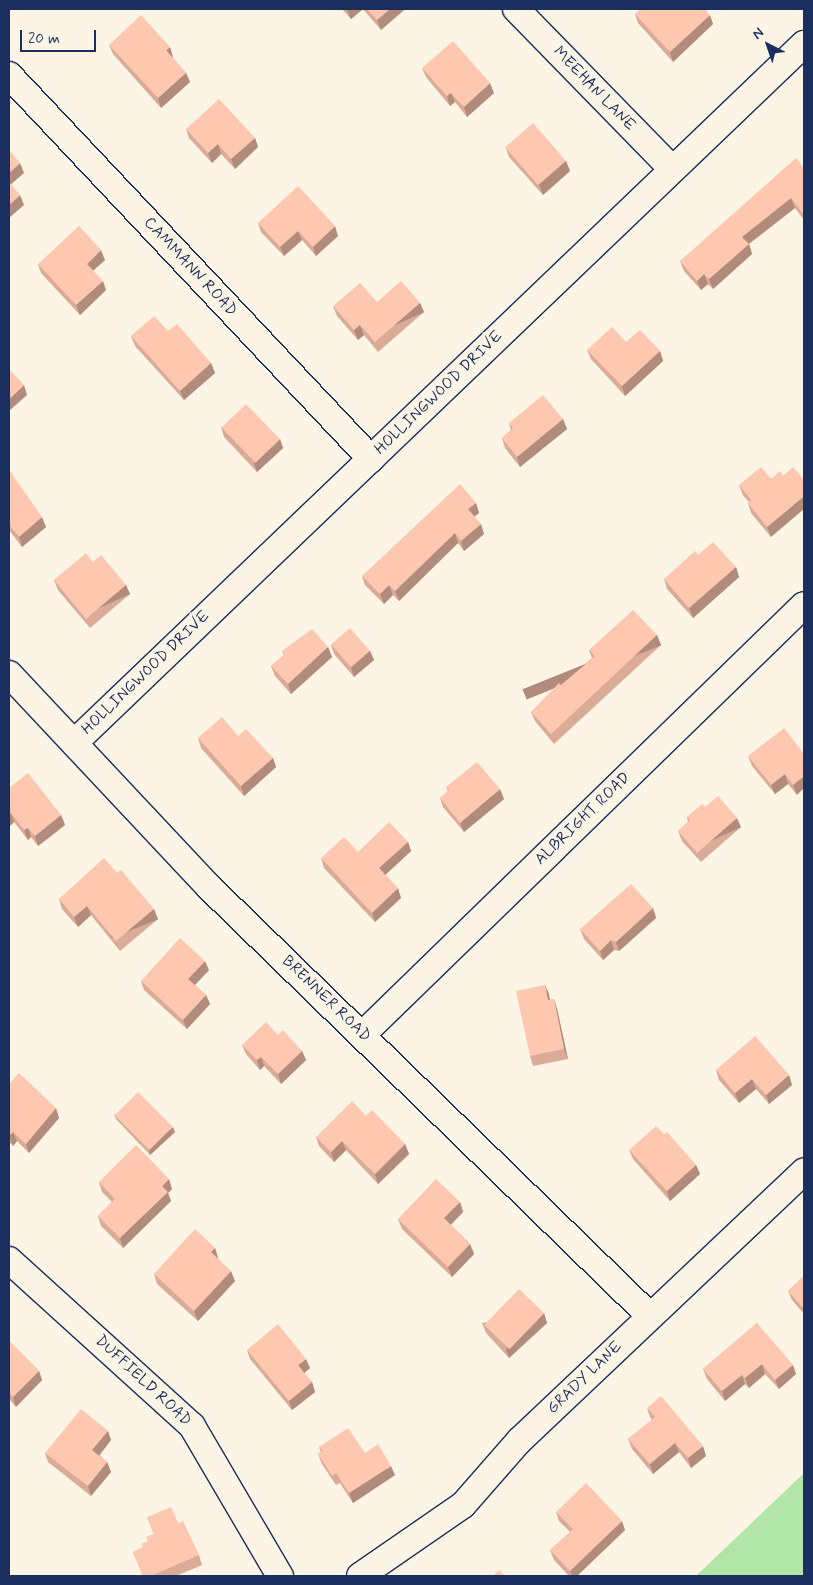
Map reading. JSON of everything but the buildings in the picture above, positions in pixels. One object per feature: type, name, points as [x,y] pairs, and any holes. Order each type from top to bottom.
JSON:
[{"type":"street","name":"MEEHAN LANE","points":[[516,9],[672,169]]},
{"type":"street","name":"HOLLINGWOOD DRIVE","points":[[74,743],[804,44]]},
{"type":"street","name":"CAMMANN ROAD","points":[[9,75],[370,459]]},
{"type":"street","name":"ALBRIGHT ROAD","points":[[363,1034],[804,605]]},
{"type":"street","name":"BRENNER ROAD","points":[[9,674],[209,887],[363,1034],[650,1316]]},
{"type":"street","name":"GRADY LANE","points":[[360,1576],[463,1505],[520,1440],[804,1171]]},
{"type":"street","name":"DUFFIELD ROAD","points":[[9,1260],[192,1426],[280,1576]]},
{"type":"green space","points":[[804,1473],[804,1576],[696,1576]]}]
